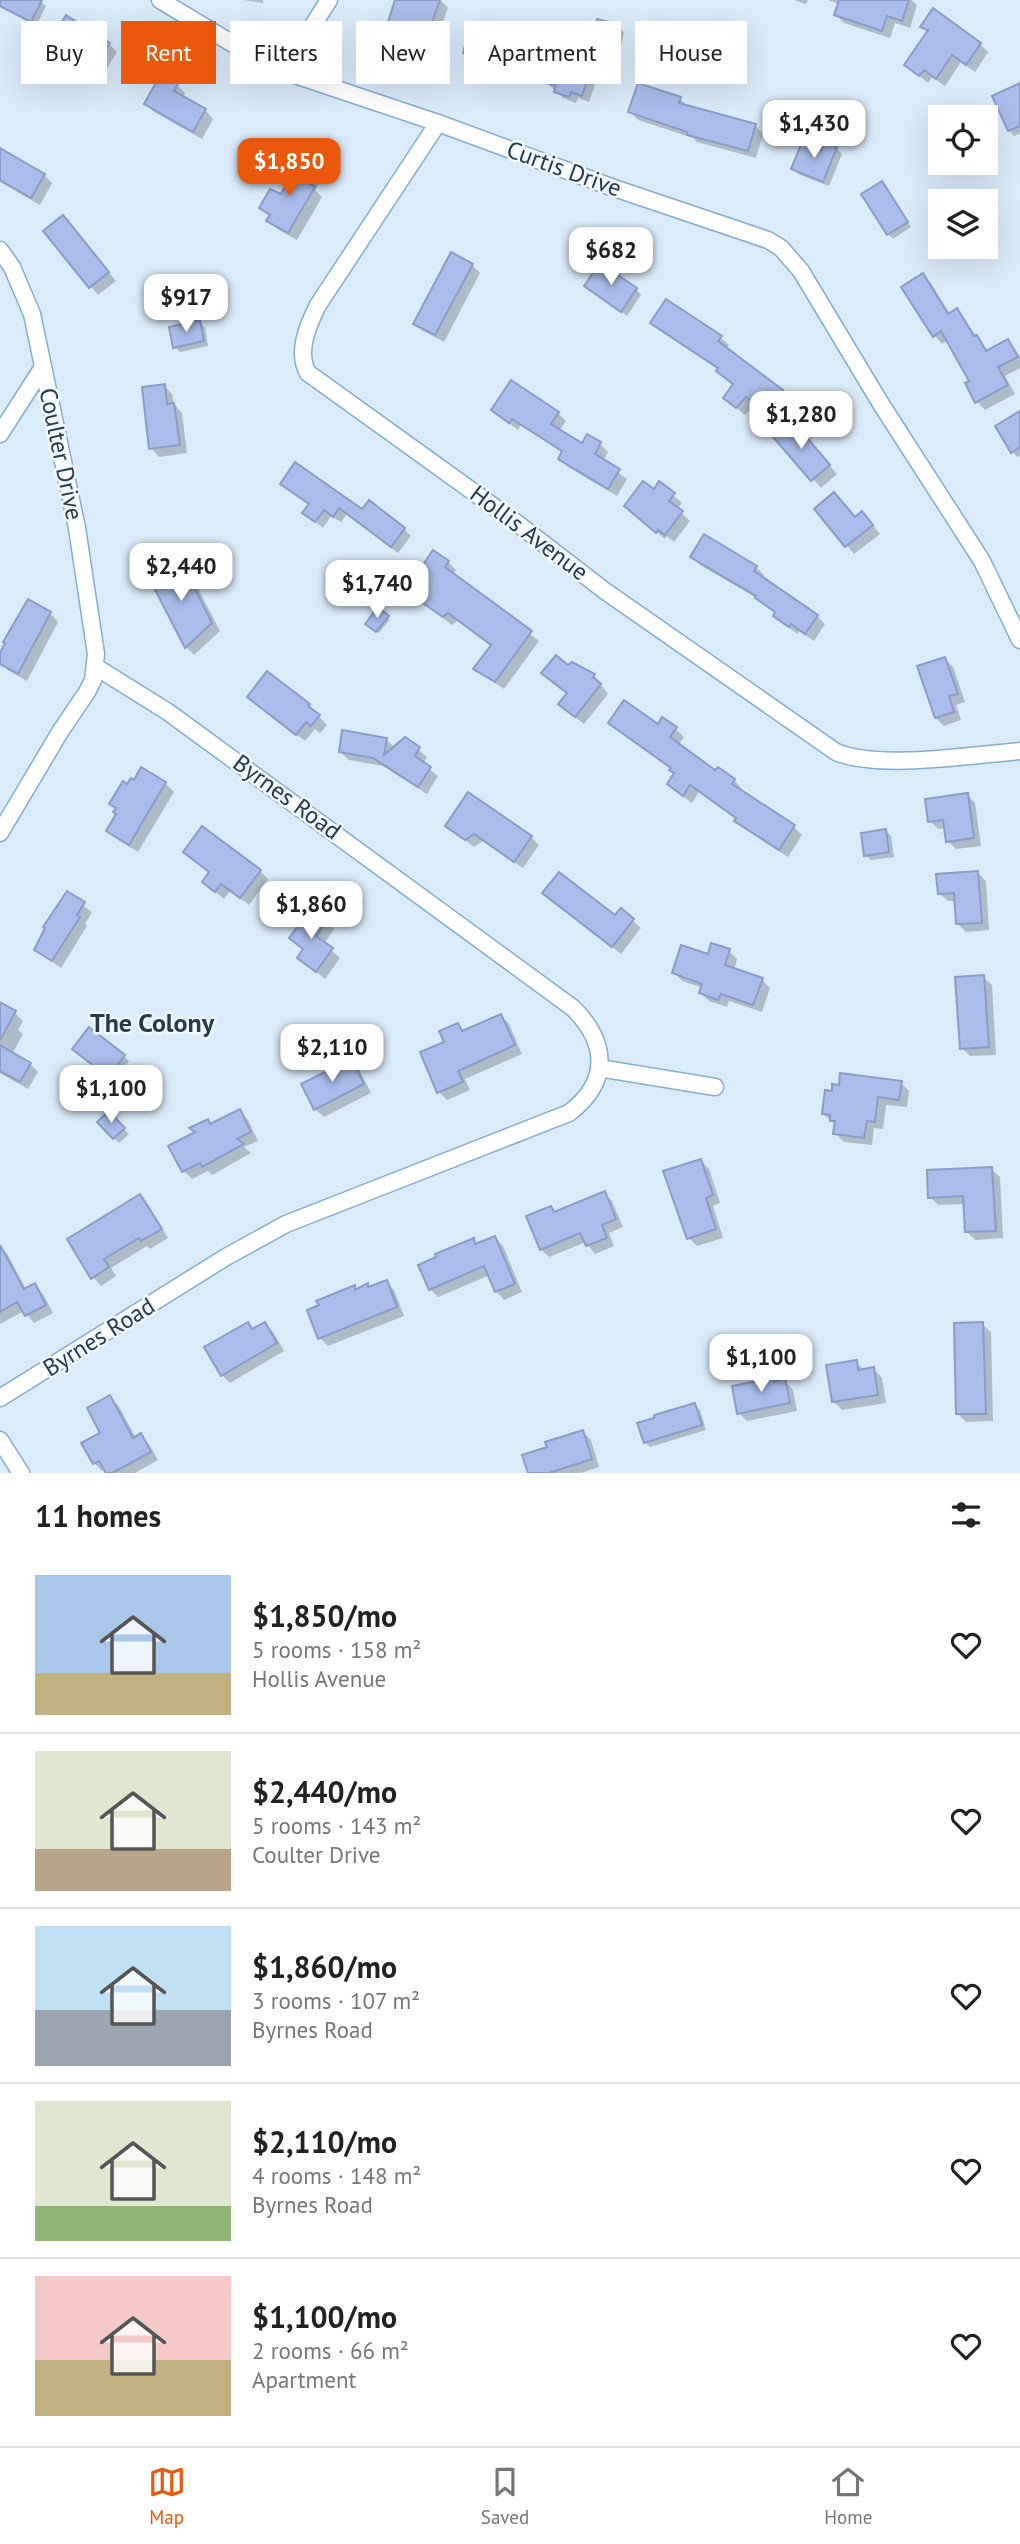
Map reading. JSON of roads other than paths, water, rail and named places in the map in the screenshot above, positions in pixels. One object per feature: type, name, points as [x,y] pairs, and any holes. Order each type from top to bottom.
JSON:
[{"type":"street","name":"Curtis Drive","points":[[160,0],[230,42]]},
{"type":"street","points":[[316,21],[329,0]]},
{"type":"street","name":"Curtis Drive","points":[[322,84],[768,240],[781,248],[801,271],[881,404],[982,561],[1020,640]]},
{"type":"street","name":"Hollis Avenue","points":[[438,123],[318,306],[306,334],[303,354],[308,373],[518,524],[605,591],[836,752],[860,760],[874,760],[942,758],[1020,751]]},
{"type":"street","name":"Coulter Drive","points":[[0,250],[12,267],[32,314],[77,528],[96,667]]},
{"type":"street","points":[[0,433],[43,367]]},
{"type":"street","points":[[0,833],[87,692],[96,667]]},
{"type":"street","name":"Byrnes Road","points":[[0,1398],[226,1257],[286,1224],[569,1113],[589,1094],[599,1068],[594,1034],[573,1008],[180,720],[96,667]]},
{"type":"street","points":[[599,1068],[715,1087]]},
{"type":"street","points":[[0,1440],[21,1473]]},
{"type":"district","name":"The Colony","points":[[152,1023]]}]
